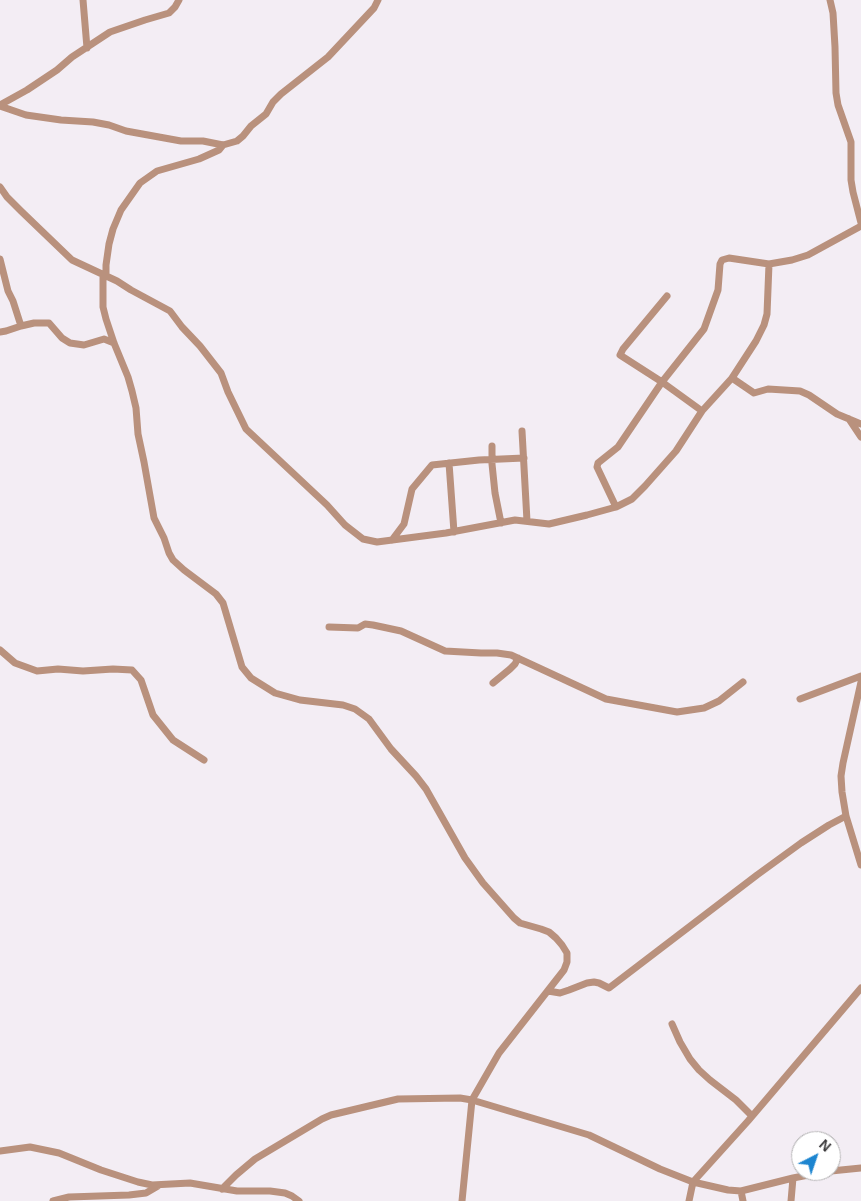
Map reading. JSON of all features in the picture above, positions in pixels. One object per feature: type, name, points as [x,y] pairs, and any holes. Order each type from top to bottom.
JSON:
[{"type":"street","points":[[83,0],[87,48]]},
{"type":"street","points":[[0,105],[42,80],[110,32],[169,13],[179,0]]},
{"type":"street","points":[[0,105],[26,115],[93,122],[126,131],[181,141],[203,141],[223,145],[237,141],[243,136],[251,126],[266,114],[273,102],[281,94],[328,57],[374,8],[378,0]]},
{"type":"street","points":[[616,507],[597,467],[598,463],[618,447],[662,382],[704,329],[718,290],[722,260],[729,258],[769,264],[792,260],[808,255],[861,224],[851,180],[851,142],[838,105],[836,93],[833,13],[830,0]]},
{"type":"street","points":[[223,145],[219,150],[199,160],[157,171],[140,183],[121,210],[113,228],[109,244],[104,275],[104,307],[106,319],[132,391],[154,518],[173,560],[216,594],[223,604],[242,668],[251,678],[274,693],[300,700],[343,705],[355,709],[369,719],[391,749],[426,789],[465,858],[508,912],[520,923],[548,932],[556,938],[567,953],[567,962],[564,970],[499,1053],[472,1100],[462,1201]]},
{"type":"street","points":[[0,187],[7,197],[72,260],[104,275],[170,312],[200,346],[220,373],[246,429],[354,533],[363,539],[377,542],[454,532],[515,520],[549,524],[616,507],[632,499],[646,486],[676,450],[702,411],[732,378],[756,341],[767,314],[769,264]]},
{"type":"street","points":[[0,202],[7,197]]},
{"type":"street","points":[[0,259],[8,291],[21,326]]},
{"type":"street","points":[[666,296],[620,354],[702,411]]},
{"type":"street","points":[[0,332],[34,323],[49,323],[62,338],[70,343],[90,344],[104,339],[114,343]]},
{"type":"street","points":[[732,378],[754,393],[768,389],[800,391],[838,414],[861,424]]},
{"type":"street","points":[[849,419],[861,437]]},
{"type":"street","points":[[522,431],[527,521]]},
{"type":"street","points":[[492,446],[495,493],[501,524]]},
{"type":"street","points":[[392,540],[404,524],[412,489],[432,465],[524,458]]},
{"type":"street","points":[[449,463],[454,532]]},
{"type":"street","points":[[329,627],[358,628],[364,624],[385,627],[401,631],[445,651],[512,655],[606,699],[677,712],[704,708],[719,700],[743,682]]},
{"type":"street","points":[[0,650],[15,663],[37,671],[58,669],[83,671],[132,670],[141,680],[153,715],[174,740],[204,760]]},
{"type":"street","points":[[493,683],[515,664],[518,658]]},
{"type":"street","points":[[800,700],[861,676]]},
{"type":"street","points":[[861,682],[841,776],[846,816],[861,865]]},
{"type":"street","points":[[548,991],[560,993],[588,982],[599,983],[609,988],[801,842],[846,816]]},
{"type":"street","points":[[689,1201],[693,1182],[861,988]]},
{"type":"street","points":[[672,1024],[680,1042],[699,1070],[736,1100],[752,1116]]},
{"type":"street","points":[[222,1189],[255,1159],[306,1128],[330,1116],[398,1099],[460,1098],[472,1100],[589,1135],[660,1170],[693,1182],[728,1190],[741,1191],[791,1178]]},
{"type":"street","points":[[0,1151],[30,1147],[59,1153],[101,1170],[152,1185],[190,1183],[237,1191],[270,1191],[285,1193],[298,1201]]},
{"type":"street","points":[[841,1170],[861,1168]]},
{"type":"street","points":[[792,1201],[793,1181]]},
{"type":"street","points":[[53,1201],[69,1197],[129,1195],[146,1192],[159,1186]]},
{"type":"street","points":[[741,1191],[743,1201]]}]
